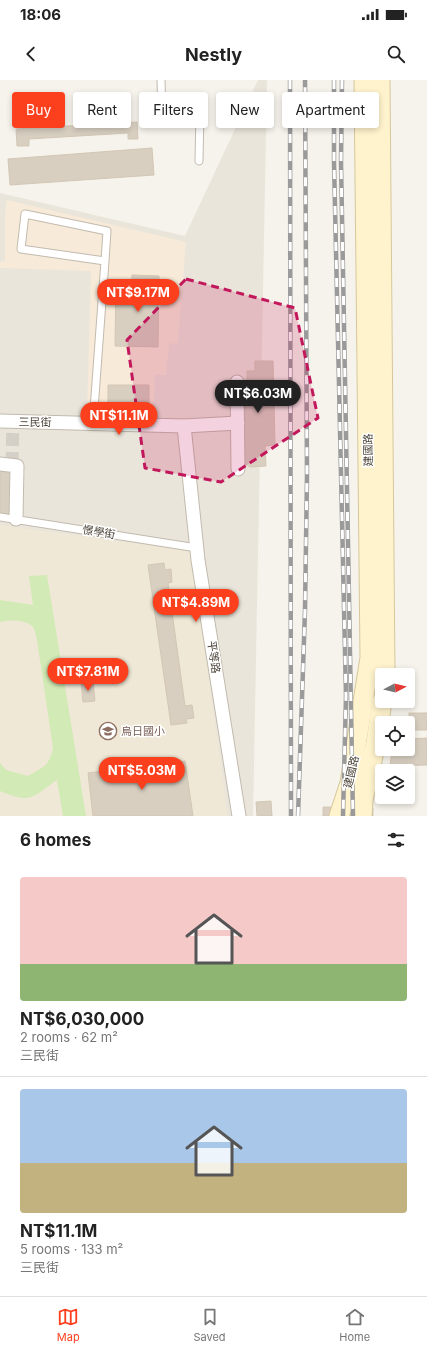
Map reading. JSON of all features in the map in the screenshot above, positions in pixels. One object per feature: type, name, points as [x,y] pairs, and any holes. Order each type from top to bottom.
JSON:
[{"type":"main road","name":"建國路","points":[[339,816],[351,776],[370,658],[364,80]]},
{"type":"main road","name":"建國路","points":[[380,80],[385,668]]},
{"type":"main road","name":"建國路","points":[[362,816],[363,800],[376,743],[381,708]]},
{"type":"street","points":[[237,382],[238,469]]},
{"type":"street","name":"三民街","points":[[0,421],[184,426],[238,423]]},
{"type":"street","name":"平等路","points":[[184,426],[197,548],[239,816]]},
{"type":"street","points":[[0,464],[18,466],[16,519]]},
{"type":"lane","points":[[161,80],[162,115],[200,112],[199,161]]},
{"type":"lane","points":[[93,423],[105,261],[107,231],[25,214],[22,250],[105,261]]},
{"type":"lane","name":"憬學街","points":[[0,517],[197,548]]},
{"type":"highlighted area","points":[[186,279],[295,308],[318,418],[221,482],[145,468],[127,340]]},
{"type":"shaded area","points":[[258,80],[267,80],[267,92],[252,92]]},
{"type":"shaded area","points":[[236,128],[266,128],[253,816],[0,816],[0,193],[185,236]]},
{"type":"shaded area","points":[[7,200],[186,242],[178,343],[169,344],[166,375],[155,375],[153,419],[87,416],[91,271],[0,268],[0,262],[5,261],[5,214]]},
{"type":"shaded area","name":"烏日國小","points":[[0,525],[191,551],[228,816],[0,816]]},
{"type":"green space","points":[[47,575],[86,816],[63,816],[57,780],[36,795],[25,798],[0,791],[0,763],[6,770],[28,776],[45,766],[50,759],[53,748],[37,640],[33,627],[22,621],[0,622],[0,600],[33,605],[29,576]]},
{"type":"building","points":[[131,122],[137,122],[138,139],[128,139],[128,133],[29,139],[29,146],[17,146],[16,129],[65,128],[65,126],[73,126],[73,128],[131,128]]},
{"type":"building","points":[[152,148],[154,175],[10,185],[8,159]]},
{"type":"building","points":[[132,275],[159,276],[158,347],[115,346],[116,285],[132,286]]},
{"type":"building","points":[[255,361],[273,361],[275,445],[265,446],[266,466],[250,467],[245,464],[242,452],[241,382],[247,382],[247,371],[255,371]]},
{"type":"building","points":[[108,385],[149,385],[149,406],[108,405]]},
{"type":"building","points":[[0,464],[17,466],[16,519],[0,517]]},
{"type":"building","points":[[164,563],[165,570],[171,569],[172,582],[168,583],[185,706],[192,705],[194,718],[186,719],[187,723],[171,725],[148,565]]},
{"type":"building","points":[[93,681],[95,701],[83,702],[81,682]]},
{"type":"building","points":[[409,713],[427,713],[427,730],[415,730],[415,716],[409,716]]},
{"type":"building","points":[[427,738],[427,765],[390,764],[391,756],[415,756],[415,739]]},
{"type":"building","points":[[185,761],[193,816],[93,816],[88,773]]},
{"type":"building","points":[[271,801],[272,816],[257,816],[256,802]]},
{"type":"building","points":[[323,807],[373,808],[373,816],[323,816]]},
{"type":"tunnel","points":[[12,465],[13,421]]},
{"type":"railway","points":[[290,80],[291,816]]},
{"type":"railway","points":[[298,816],[305,610],[307,475],[305,80]]},
{"type":"railway","points":[[334,80],[334,162],[346,696],[343,816]]},
{"type":"railway","points":[[342,80],[341,162],[353,816]]},
{"type":"place","name":"烏日國小","points":[[108,731]]}]
